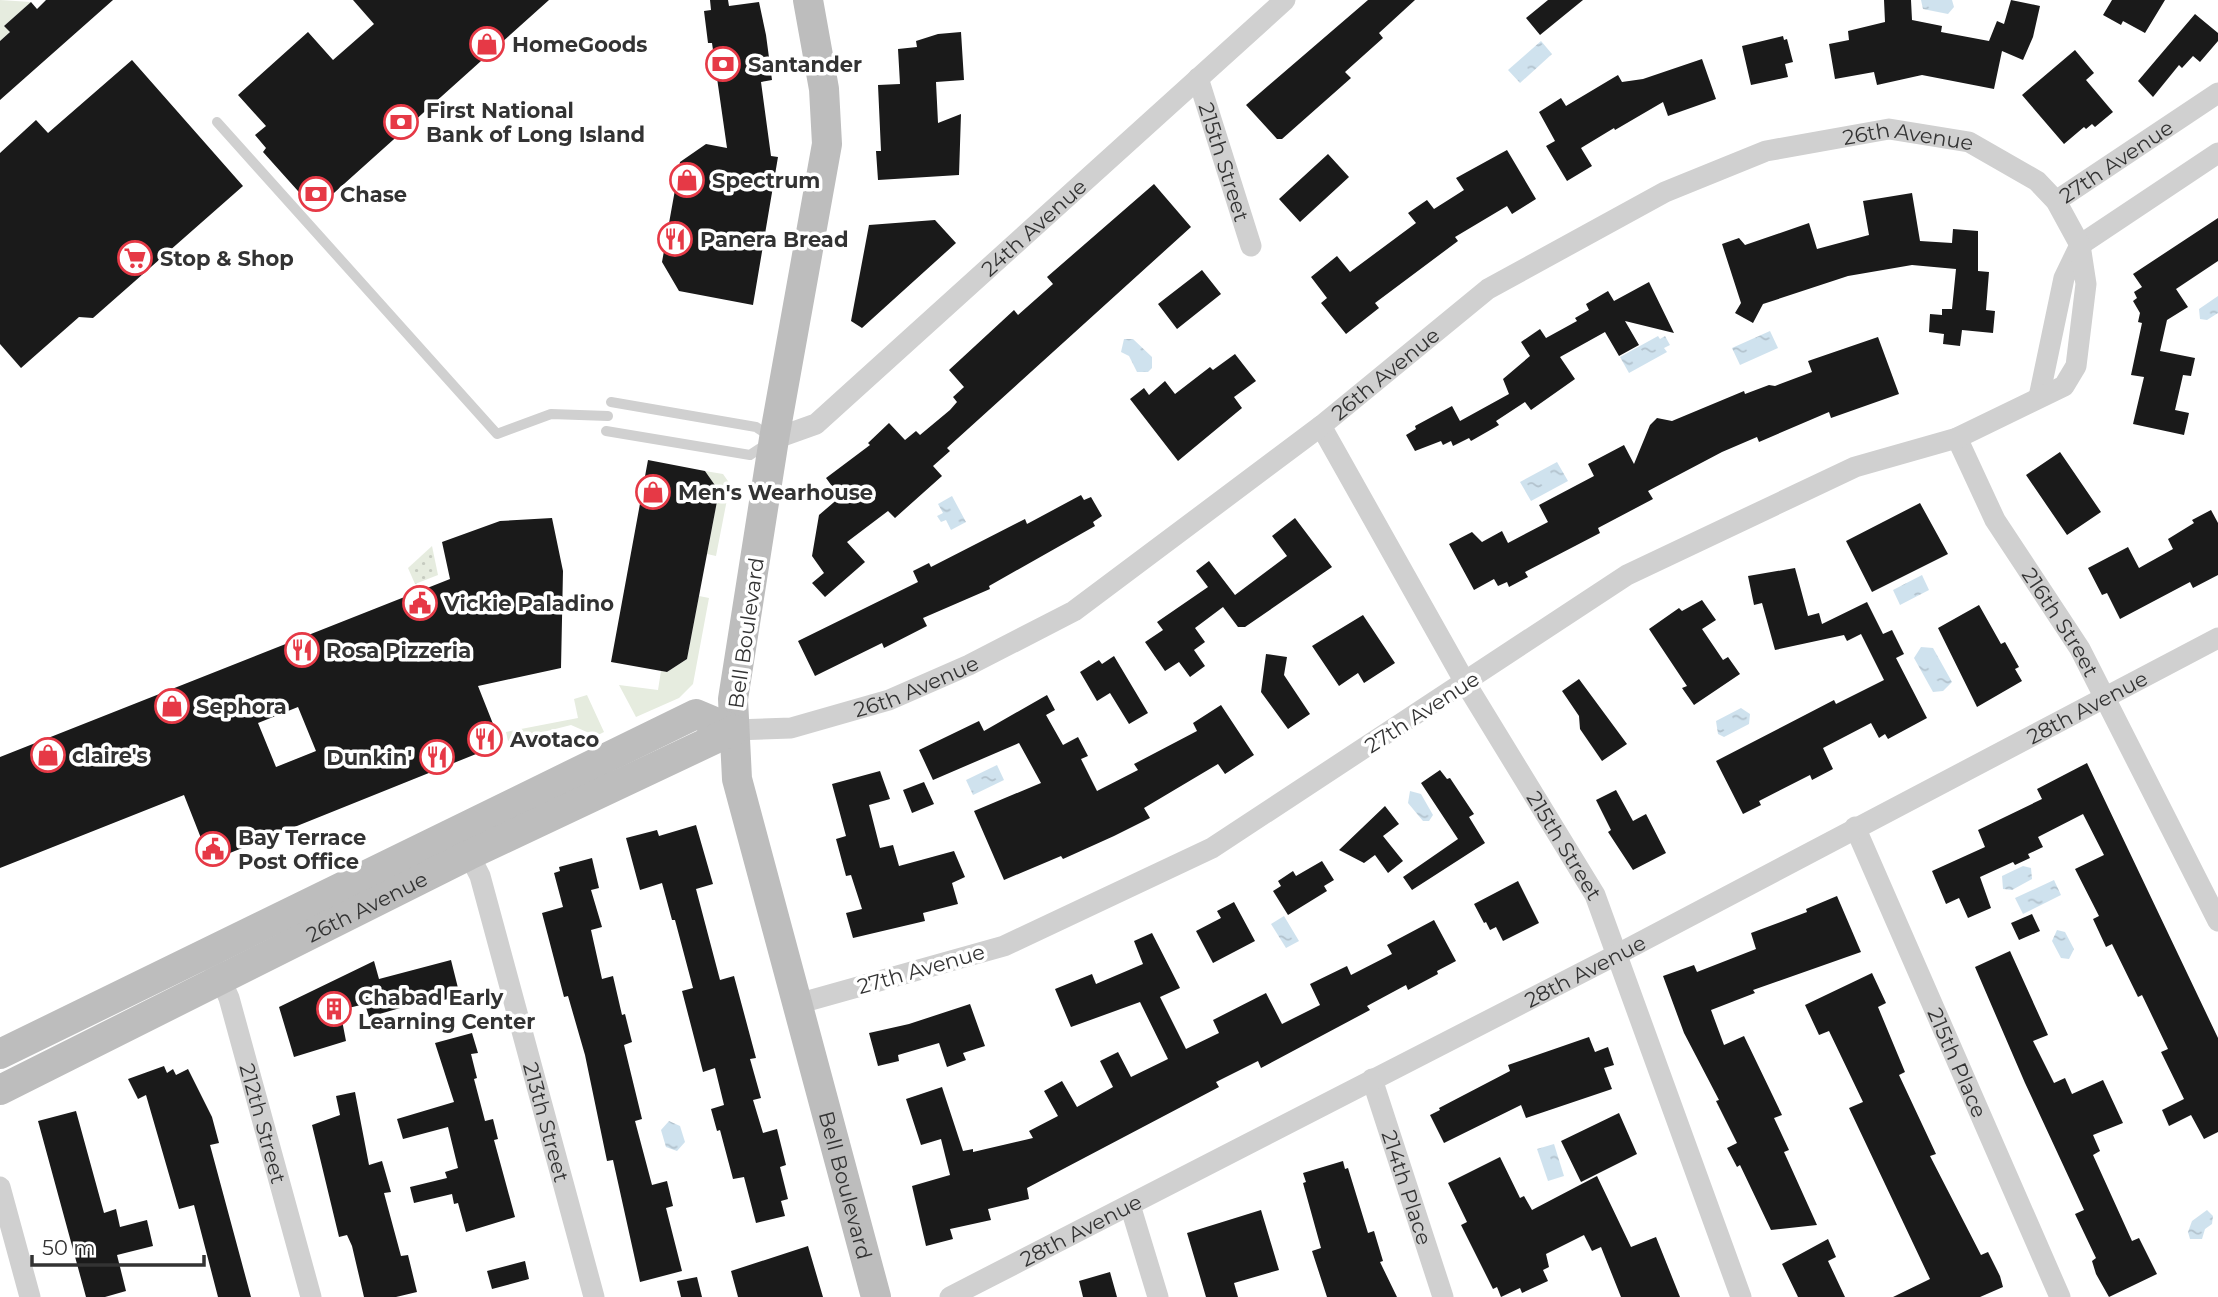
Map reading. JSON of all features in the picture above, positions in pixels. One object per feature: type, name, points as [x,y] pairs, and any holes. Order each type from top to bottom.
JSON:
[{"type":"street","name":"Bell Boulevard","points":[[808,0],[824,89],[827,144],[774,439],[733,699],[734,730],[737,779],[876,1297]]},
{"type":"street","name":"24th Avenue","points":[[774,439],[816,424],[1285,0]]},
{"type":"street","name":"215th Street","points":[[1198,78],[1251,246]]},
{"type":"street","name":"27th Avenue","points":[[797,1004],[1004,946],[1212,848],[1466,684],[1626,575],[1856,467],[1957,438],[2064,386],[2076,366],[2086,284],[2080,245],[2056,201],[2218,93]]},
{"type":"street","name":"26th Avenue","points":[[0,1090],[215,965],[462,842],[734,730],[791,729],[889,700],[970,665],[1074,611],[1321,426],[1488,289],[1665,192],[1766,151],[1889,129],[1969,142],[2037,181],[2056,201]]},
{"type":"street","points":[[2039,397],[2064,278],[2080,245],[2218,153]]},
{"type":"street","name":"215th Street","points":[[1321,426],[1466,684],[1595,895],[1741,1297]]},
{"type":"street","name":"216th Street","points":[[1957,438],[1995,520],[2080,649],[2106,697],[2218,921]]},
{"type":"street","name":"28th Avenue","points":[[950,1297],[1616,954],[2218,638]]},
{"type":"street","name":"215th Place","points":[[1855,827],[2060,1297]]},
{"type":"street","name":"213th Street","points":[[462,842],[481,876],[594,1297]]},
{"type":"street","name":"26th Avenue","points":[[0,1054],[215,965]]},
{"type":"street","name":"212th Street","points":[[215,965],[311,1297]]},
{"type":"street","name":"214th Place","points":[[1372,1079],[1443,1297]]},
{"type":"street","points":[[0,1187],[30,1297]]},
{"type":"street","points":[[1130,1205],[1158,1297]]},
{"type":"lane","points":[[217,122],[497,434],[551,414],[608,416]]},
{"type":"lane","points":[[606,431],[750,455],[774,439],[755,428],[611,401]]},
{"type":"shaded area","points":[[0,0],[31,2],[4,26],[10,32],[0,41]]},
{"type":"shaded area","points":[[705,471],[723,474],[730,484],[716,556],[707,554],[719,491]]},
{"type":"shaded area","points":[[432,546],[438,575],[415,584],[408,568]]},
{"type":"shaded area","points":[[699,596],[709,598],[693,684],[679,698],[636,717],[619,685],[658,690],[661,671],[667,672],[687,659]]},
{"type":"shaded area","points":[[587,695],[604,732],[596,736],[571,725],[508,741],[506,732],[578,718],[574,699]]},
{"type":"water","points":[[1921,0],[1952,0],[1954,7],[1948,14],[1923,9]]},
{"type":"water","points":[[1541,41],[1552,54],[1520,83],[1508,70]]},
{"type":"water","points":[[2218,296],[2218,313],[2207,320],[2200,319],[2199,309]]},
{"type":"water","points":[[1770,331],[1778,348],[1740,365],[1732,348]]},
{"type":"water","points":[[1658,336],[1660,339],[1665,336],[1670,345],[1664,348],[1667,352],[1629,373],[1620,357]]},
{"type":"water","points":[[1124,339],[1133,339],[1152,357],[1152,368],[1148,372],[1137,372],[1129,356],[1121,352]]},
{"type":"water","points":[[1557,462],[1568,481],[1531,501],[1520,482]]},
{"type":"water","points":[[952,496],[966,522],[951,530],[946,520],[941,522],[937,516],[943,513],[938,504]]},
{"type":"water","points":[[1922,575],[1929,590],[1900,605],[1893,590]]},
{"type":"water","points":[[1921,647],[1933,648],[1952,682],[1943,691],[1933,692],[1914,658]]},
{"type":"water","points":[[1741,708],[1750,714],[1749,724],[1724,737],[1718,734],[1716,721]]},
{"type":"water","points":[[997,765],[1004,780],[973,795],[966,780]]},
{"type":"water","points":[[1410,791],[1421,794],[1433,815],[1429,821],[1423,821],[1408,803]]},
{"type":"water","points":[[2023,866],[2031,868],[2032,879],[2012,890],[2003,889],[2002,876]]},
{"type":"water","points":[[2054,880],[2061,895],[2023,914],[2015,898]]},
{"type":"water","points":[[1284,916],[1299,941],[1286,948],[1271,924]]},
{"type":"water","points":[[2057,930],[2065,932],[2074,949],[2069,959],[2061,958],[2052,941]]},
{"type":"water","points":[[669,1121],[680,1126],[685,1142],[677,1151],[666,1147],[661,1130]]},
{"type":"water","points":[[1554,1144],[1564,1176],[1548,1181],[1537,1149]]},
{"type":"water","points":[[2207,1210],[2213,1216],[2212,1224],[2205,1229],[2202,1239],[2190,1239],[2188,1232],[2192,1221]]},
{"type":"building","points":[[46,0],[113,0],[0,100],[0,41],[10,32],[4,26],[31,2],[37,9]]},
{"type":"building","points":[[353,0],[549,0],[315,210],[263,152],[266,148],[255,135],[266,126],[238,95],[308,32],[333,60],[374,24]]},
{"type":"building","points":[[710,0],[728,0],[729,6],[759,2],[766,35],[772,80],[761,82],[771,156],[778,157],[753,305],[679,291],[662,262],[680,162],[706,144],[727,148],[712,43],[708,43],[704,11],[711,10]]},
{"type":"building","points":[[1368,0],[1415,0],[1379,33],[1383,38],[1345,72],[1351,78],[1282,139],[1277,139],[1246,105]]},
{"type":"building","points":[[1548,0],[1583,0],[1540,35],[1526,18]]},
{"type":"building","points":[[1884,0],[1911,0],[1912,20],[1942,26],[1941,32],[1989,41],[1997,21],[2004,24],[2011,0],[2040,6],[2033,37],[2023,60],[2002,51],[1994,89],[1922,75],[1877,85],[1874,72],[1835,79],[1829,44],[1849,40],[1848,31],[1885,22]]},
{"type":"building","points":[[2112,0],[2165,0],[2145,33],[2123,21],[2121,25],[2103,15]]},
{"type":"building","points":[[2195,14],[2218,33],[2218,41],[2200,62],[2193,56],[2182,68],[2179,65],[2153,97],[2138,81]]},
{"type":"building","points":[[961,32],[964,80],[936,82],[938,123],[961,114],[959,175],[878,180],[876,151],[881,151],[878,85],[900,84],[898,49],[917,47],[916,41],[938,34]]},
{"type":"building","points":[[1783,36],[1784,40],[1787,39],[1793,62],[1785,64],[1788,77],[1751,85],[1742,46]]},
{"type":"building","points":[[2075,50],[2094,73],[2086,80],[2113,112],[2095,127],[2092,124],[2086,129],[2084,127],[2064,144],[2022,95]]},
{"type":"building","points":[[1702,59],[1716,99],[1668,116],[1663,102],[1615,130],[1614,128],[1581,148],[1592,166],[1567,181],[1546,146],[1555,141],[1539,112],[1561,98],[1566,106],[1618,75],[1622,82],[1643,79]]},
{"type":"building","points":[[132,60],[243,186],[93,318],[79,317],[21,368],[0,344],[0,153],[36,120],[48,133]]},
{"type":"building","points":[[1507,150],[1536,199],[1512,214],[1507,206],[1455,237],[1458,241],[1375,303],[1379,308],[1346,334],[1321,303],[1327,298],[1311,277],[1337,256],[1350,272],[1416,223],[1408,213],[1427,200],[1434,209],[1464,190],[1456,178]]},
{"type":"building","points":[[1328,154],[1349,177],[1300,222],[1279,199]]},
{"type":"building","points":[[1154,184],[1191,227],[947,448],[950,451],[933,466],[942,476],[895,518],[888,511],[847,542],[865,562],[825,597],[812,583],[824,573],[812,556],[819,515],[840,497],[826,478],[870,445],[868,443],[889,423],[905,440],[916,431],[920,435],[950,410],[957,402],[953,397],[964,387],[949,370],[1014,310],[1018,315],[1053,284],[1047,277]]},
{"type":"building","points":[[1912,193],[1920,241],[1952,243],[1953,229],[1978,231],[1978,271],[1989,272],[1986,310],[1995,311],[1993,333],[1962,330],[1960,346],[1943,344],[1944,334],[1929,332],[1930,314],[1942,315],[1942,309],[1952,309],[1956,269],[1912,265],[1848,276],[1763,304],[1753,323],[1735,313],[1741,303],[1722,244],[1739,238],[1745,245],[1809,223],[1817,249],[1869,235],[1863,201]]},
{"type":"building","points":[[2218,218],[2218,261],[2176,289],[2188,307],[2167,320],[2160,351],[2195,358],[2191,376],[2183,375],[2175,410],[2189,413],[2184,435],[2133,424],[2144,377],[2131,375],[2142,323],[2138,322],[2140,313],[2133,301],[2137,298],[2134,292],[2142,287],[2133,274]]},
{"type":"building","points":[[935,220],[956,243],[862,328],[851,321],[869,225]]},
{"type":"building","points":[[1202,270],[1221,294],[1177,329],[1158,304]]},
{"type":"building","points":[[1649,282],[1674,333],[1625,321],[1639,345],[1619,356],[1605,332],[1560,357],[1575,379],[1531,410],[1525,402],[1496,421],[1499,425],[1471,441],[1469,438],[1453,446],[1451,441],[1443,445],[1441,441],[1415,451],[1406,435],[1416,429],[1415,426],[1452,406],[1460,421],[1509,394],[1503,379],[1530,356],[1521,342],[1540,329],[1546,338],[1577,321],[1575,318],[1589,310],[1586,304],[1608,291],[1614,301]]},
{"type":"building","points":[[1878,337],[1899,394],[1831,418],[1829,412],[1759,442],[1757,437],[1722,452],[1648,491],[1653,499],[1598,528],[1600,533],[1525,572],[1528,577],[1509,587],[1507,582],[1498,586],[1494,579],[1474,590],[1449,544],[1472,532],[1482,542],[1502,531],[1508,543],[1548,522],[1539,505],[1594,476],[1588,464],[1624,445],[1634,464],[1650,425],[1657,418],[1672,421],[1744,391],[1745,394],[1769,385],[1775,386],[1812,372],[1808,361]]},
{"type":"building","points":[[1235,354],[1256,381],[1234,397],[1242,408],[1178,461],[1130,399],[1144,388],[1149,395],[1165,381],[1175,394],[1210,367],[1213,370]]},
{"type":"building","points":[[2060,452],[2101,512],[2067,535],[2026,475]]},
{"type":"building","points":[[648,460],[705,471],[719,491],[687,659],[667,672],[611,662]]},
{"type":"building","points":[[1081,495],[1084,500],[1091,497],[1102,516],[1093,522],[1095,526],[989,586],[990,589],[923,618],[927,626],[884,648],[882,643],[815,676],[798,641],[918,582],[913,571],[929,563],[931,567],[1025,519],[1027,524]]},
{"type":"building","points":[[1920,503],[1948,554],[1872,592],[1846,541]]},
{"type":"building","points":[[2211,510],[2218,523],[2218,575],[2193,588],[2190,582],[2120,619],[2107,593],[2102,595],[2088,568],[2128,547],[2139,568],[2173,549],[2168,539],[2194,523],[2192,520]]},
{"type":"building","points":[[552,518],[563,571],[561,668],[478,686],[501,744],[210,861],[184,795],[0,868],[0,757],[450,579],[442,542],[500,521]],"holes":[[[298,707],[316,751],[276,767],[258,723]]]},
{"type":"building","points":[[1295,518],[1332,567],[1245,627],[1238,627],[1223,607],[1195,628],[1205,642],[1194,650],[1205,666],[1190,677],[1179,662],[1165,671],[1145,642],[1163,630],[1157,622],[1208,587],[1196,571],[1209,561],[1235,595],[1287,556],[1272,536]]},
{"type":"building","points":[[1795,568],[1808,616],[1819,613],[1822,624],[1867,602],[1883,634],[1892,630],[1904,654],[1896,658],[1927,718],[1888,739],[1885,734],[1879,738],[1871,723],[1823,748],[1833,769],[1812,780],[1810,775],[1759,801],[1761,805],[1743,814],[1716,761],[1834,700],[1836,704],[1884,680],[1861,634],[1847,641],[1844,635],[1775,650],[1762,603],[1754,605],[1748,576]]},
{"type":"building","points":[[1702,600],[1716,620],[1702,629],[1723,660],[1728,657],[1740,674],[1694,705],[1682,688],[1687,686],[1649,629],[1679,608],[1682,611]]},
{"type":"building","points":[[1979,605],[2001,644],[2005,642],[2019,667],[2015,669],[2022,681],[1977,707],[1938,628]]},
{"type":"building","points":[[1363,615],[1395,663],[1364,683],[1358,673],[1339,686],[1312,646]]},
{"type":"building","points":[[1266,654],[1287,657],[1284,675],[1310,714],[1288,729],[1261,692]]},
{"type":"building","points":[[1114,656],[1148,713],[1129,724],[1110,693],[1097,701],[1080,672],[1099,660],[1102,664]]},
{"type":"building","points":[[1579,679],[1627,744],[1602,761],[1580,729],[1579,716],[1562,691]]},
{"type":"building","points":[[1047,695],[1055,710],[1046,715],[1063,745],[1078,737],[1088,756],[1081,759],[1097,791],[1138,770],[1134,764],[1197,731],[1193,723],[1221,705],[1254,755],[1225,774],[1218,764],[1144,808],[1150,818],[1114,836],[1063,859],[1061,856],[1004,880],[974,811],[1041,783],[1019,743],[933,780],[919,750],[979,721],[984,731]]},
{"type":"building","points":[[2087,763],[2218,1038],[2218,1132],[2204,1139],[2191,1115],[2169,1126],[2162,1110],[2184,1099],[2161,1052],[2168,1049],[2142,995],[2138,997],[2112,944],[2106,947],[2093,919],[2099,916],[2075,869],[2104,855],[2083,814],[2038,837],[2043,847],[2028,854],[2030,858],[2015,865],[2013,862],[1980,877],[1991,908],[1968,918],[1959,898],[1946,904],[1932,871],[1985,847],[1978,830],[2042,799],[2037,789]]},
{"type":"building","points":[[1440,770],[1447,779],[1450,778],[1474,814],[1469,817],[1485,843],[1412,890],[1403,877],[1458,839],[1421,783]]},
{"type":"building","points":[[880,771],[890,799],[869,805],[880,848],[893,845],[899,866],[954,851],[965,877],[952,883],[958,904],[923,913],[925,921],[853,938],[846,913],[862,909],[851,875],[846,876],[836,839],[846,836],[832,784]]},
{"type":"building","points":[[924,782],[934,804],[912,813],[903,790]]},
{"type":"building","points":[[1616,790],[1633,821],[1646,814],[1666,853],[1633,870],[1608,832],[1611,830],[1596,800]]},
{"type":"building","points":[[1385,806],[1399,824],[1383,836],[1403,861],[1388,873],[1375,855],[1364,863],[1339,850]]},
{"type":"building","points":[[696,825],[713,884],[696,889],[720,980],[734,976],[756,1058],[750,1059],[761,1098],[753,1100],[763,1133],[777,1129],[786,1165],[780,1167],[788,1199],[781,1201],[785,1216],[756,1223],[744,1177],[733,1179],[720,1130],[717,1131],[711,1109],[724,1105],[715,1068],[703,1072],[682,991],[693,988],[675,920],[672,920],[662,883],[640,890],[626,838],[657,830],[659,836]]},
{"type":"building","points":[[592,858],[599,888],[591,890],[602,927],[591,930],[602,979],[613,976],[622,1015],[625,1014],[632,1042],[624,1045],[642,1119],[635,1121],[652,1185],[667,1181],[673,1206],[666,1208],[682,1271],[640,1282],[613,1160],[607,1161],[585,1055],[568,996],[564,997],[542,913],[563,907],[554,873],[560,871],[559,867]]},
{"type":"building","points":[[1322,861],[1334,880],[1324,886],[1327,891],[1288,915],[1273,891],[1281,886],[1278,881],[1293,871],[1296,876]]},
{"type":"building","points":[[1518,881],[1539,923],[1503,941],[1496,927],[1490,930],[1486,922],[1484,923],[1474,904]]},
{"type":"building","points":[[1837,896],[1861,952],[1753,990],[1755,993],[1711,1010],[1724,1045],[1744,1036],[1782,1115],[1774,1118],[1789,1150],[1784,1152],[1817,1225],[1771,1230],[1740,1165],[1737,1167],[1727,1148],[1737,1143],[1716,1101],[1719,1100],[1684,1033],[1663,976],[1694,965],[1697,972],[1756,949],[1751,933],[1807,912],[1806,909]]},
{"type":"building","points":[[1234,902],[1255,941],[1213,963],[1196,931],[1221,918],[1217,911]]},
{"type":"building","points":[[2032,914],[2040,931],[2019,940],[2011,923]]},
{"type":"building","points":[[1434,920],[1456,961],[1437,971],[1438,974],[1408,990],[1406,985],[1367,1006],[1370,1010],[1261,1068],[1258,1061],[1216,1082],[1219,1087],[1027,1188],[1029,1199],[988,1209],[991,1220],[950,1229],[953,1239],[926,1246],[912,1186],[950,1175],[941,1139],[921,1145],[906,1099],[942,1087],[963,1151],[973,1149],[973,1152],[1033,1138],[1029,1131],[1058,1116],[1044,1091],[1062,1081],[1077,1107],[1113,1087],[1100,1061],[1118,1052],[1131,1077],[1168,1059],[1140,1002],[1071,1027],[1055,989],[1092,974],[1096,984],[1143,964],[1134,941],[1152,933],[1180,988],[1160,997],[1186,1049],[1219,1033],[1213,1020],[1266,993],[1282,1024],[1320,1005],[1310,984],[1347,966],[1351,975],[1392,954],[1387,945]]},
{"type":"building","points":[[2010,951],[2048,1035],[2033,1041],[2054,1083],[2065,1078],[2072,1094],[2103,1080],[2123,1123],[2093,1135],[2100,1151],[2093,1155],[2132,1241],[2139,1238],[2157,1274],[2109,1297],[2096,1274],[2092,1261],[2096,1258],[2075,1214],[2084,1210],[1975,967]]},
{"type":"building","name":"Chabad Early Learning Center","points":[[451,960],[460,996],[415,1007],[414,1004],[369,1017],[365,1004],[340,1010],[346,1041],[294,1057],[279,1007],[374,961],[379,979]]},
{"type":"building","points":[[1872,973],[1886,1003],[1878,1007],[1905,1072],[1899,1075],[1936,1154],[1930,1156],[1981,1255],[1988,1252],[2000,1276],[2003,1287],[1980,1297],[1893,1297],[1930,1279],[1849,1108],[1863,1102],[1829,1031],[1819,1035],[1805,1005]]},
{"type":"building","points":[[970,1004],[985,1046],[963,1053],[966,1060],[947,1067],[939,1043],[898,1055],[899,1061],[878,1066],[869,1033],[909,1024]]},
{"type":"building","points":[[472,1033],[478,1053],[471,1054],[477,1078],[474,1079],[485,1121],[493,1119],[498,1139],[494,1140],[515,1217],[466,1232],[458,1203],[454,1204],[452,1194],[414,1203],[410,1187],[447,1178],[445,1172],[458,1168],[448,1127],[403,1139],[397,1119],[454,1102],[435,1043]]},
{"type":"building","points":[[1589,1037],[1595,1052],[1608,1047],[1614,1065],[1604,1068],[1612,1089],[1526,1118],[1521,1105],[1444,1143],[1430,1115],[1440,1110],[1439,1108],[1510,1071],[1508,1065]]},
{"type":"building","points":[[164,1066],[167,1073],[173,1069],[176,1075],[188,1069],[212,1117],[219,1143],[210,1145],[251,1297],[218,1297],[194,1205],[179,1209],[146,1095],[138,1099],[128,1079]]},
{"type":"building","points":[[355,1092],[369,1165],[382,1161],[391,1192],[384,1193],[401,1256],[408,1255],[417,1292],[396,1297],[364,1297],[352,1246],[347,1235],[339,1237],[312,1125],[340,1115],[336,1096]]},
{"type":"building","points":[[76,1111],[104,1213],[116,1209],[120,1227],[147,1220],[153,1246],[117,1255],[126,1291],[105,1297],[86,1297],[38,1121]]},
{"type":"building","points":[[1619,1113],[1637,1154],[1581,1182],[1561,1141]]},
{"type":"building","points":[[1500,1157],[1520,1198],[1524,1196],[1532,1210],[1597,1176],[1631,1247],[1656,1237],[1680,1297],[1621,1297],[1601,1247],[1592,1251],[1584,1235],[1546,1254],[1549,1267],[1543,1270],[1548,1281],[1522,1293],[1520,1288],[1501,1297],[1497,1287],[1493,1289],[1461,1225],[1467,1222],[1448,1183]]},
{"type":"building","points":[[1343,1161],[1345,1169],[1348,1168],[1368,1233],[1374,1231],[1383,1261],[1380,1262],[1397,1297],[1327,1297],[1312,1251],[1321,1248],[1303,1183],[1306,1182],[1303,1173]]},
{"type":"building","points":[[1261,1210],[1279,1270],[1234,1283],[1238,1297],[1206,1297],[1187,1233]]},
{"type":"building","points":[[1828,1239],[1836,1257],[1828,1261],[1845,1297],[1798,1297],[1782,1264]]},
{"type":"building","points":[[808,1246],[823,1297],[738,1297],[731,1271]]},
{"type":"building","points":[[525,1261],[529,1279],[492,1289],[487,1271]]},
{"type":"building","points":[[1110,1272],[1117,1297],[1083,1297],[1079,1281]]},
{"type":"building","points":[[697,1277],[702,1297],[681,1297],[677,1281]]},
{"type":"place","name":"HomeGoods","points":[[487,44]]},
{"type":"place","name":"Santander","points":[[723,64]]},
{"type":"place","name":"First National Bank of Long Island","points":[[401,122]]},
{"type":"place","name":"Spectrum","points":[[687,180]]},
{"type":"place","name":"Chase","points":[[316,194]]},
{"type":"place","name":"Panera Bread","points":[[675,239]]},
{"type":"place","name":"Stop & Shop","points":[[135,258]]},
{"type":"place","name":"Men's Wearhouse","points":[[653,492]]},
{"type":"place","name":"Vickie Paladino","points":[[420,603]]},
{"type":"place","name":"Rosa Pizzeria","points":[[302,650]]},
{"type":"place","name":"Sephora","points":[[172,706]]},
{"type":"place","name":"Avotaco","points":[[485,739]]},
{"type":"place","name":"claire's","points":[[48,755]]},
{"type":"place","name":"Dunkin'","points":[[437,757]]},
{"type":"place","name":"Bay Terrace Post Office","points":[[213,849]]},
{"type":"place","name":"Chabad Early Learning Center","points":[[334,1009]]}]
